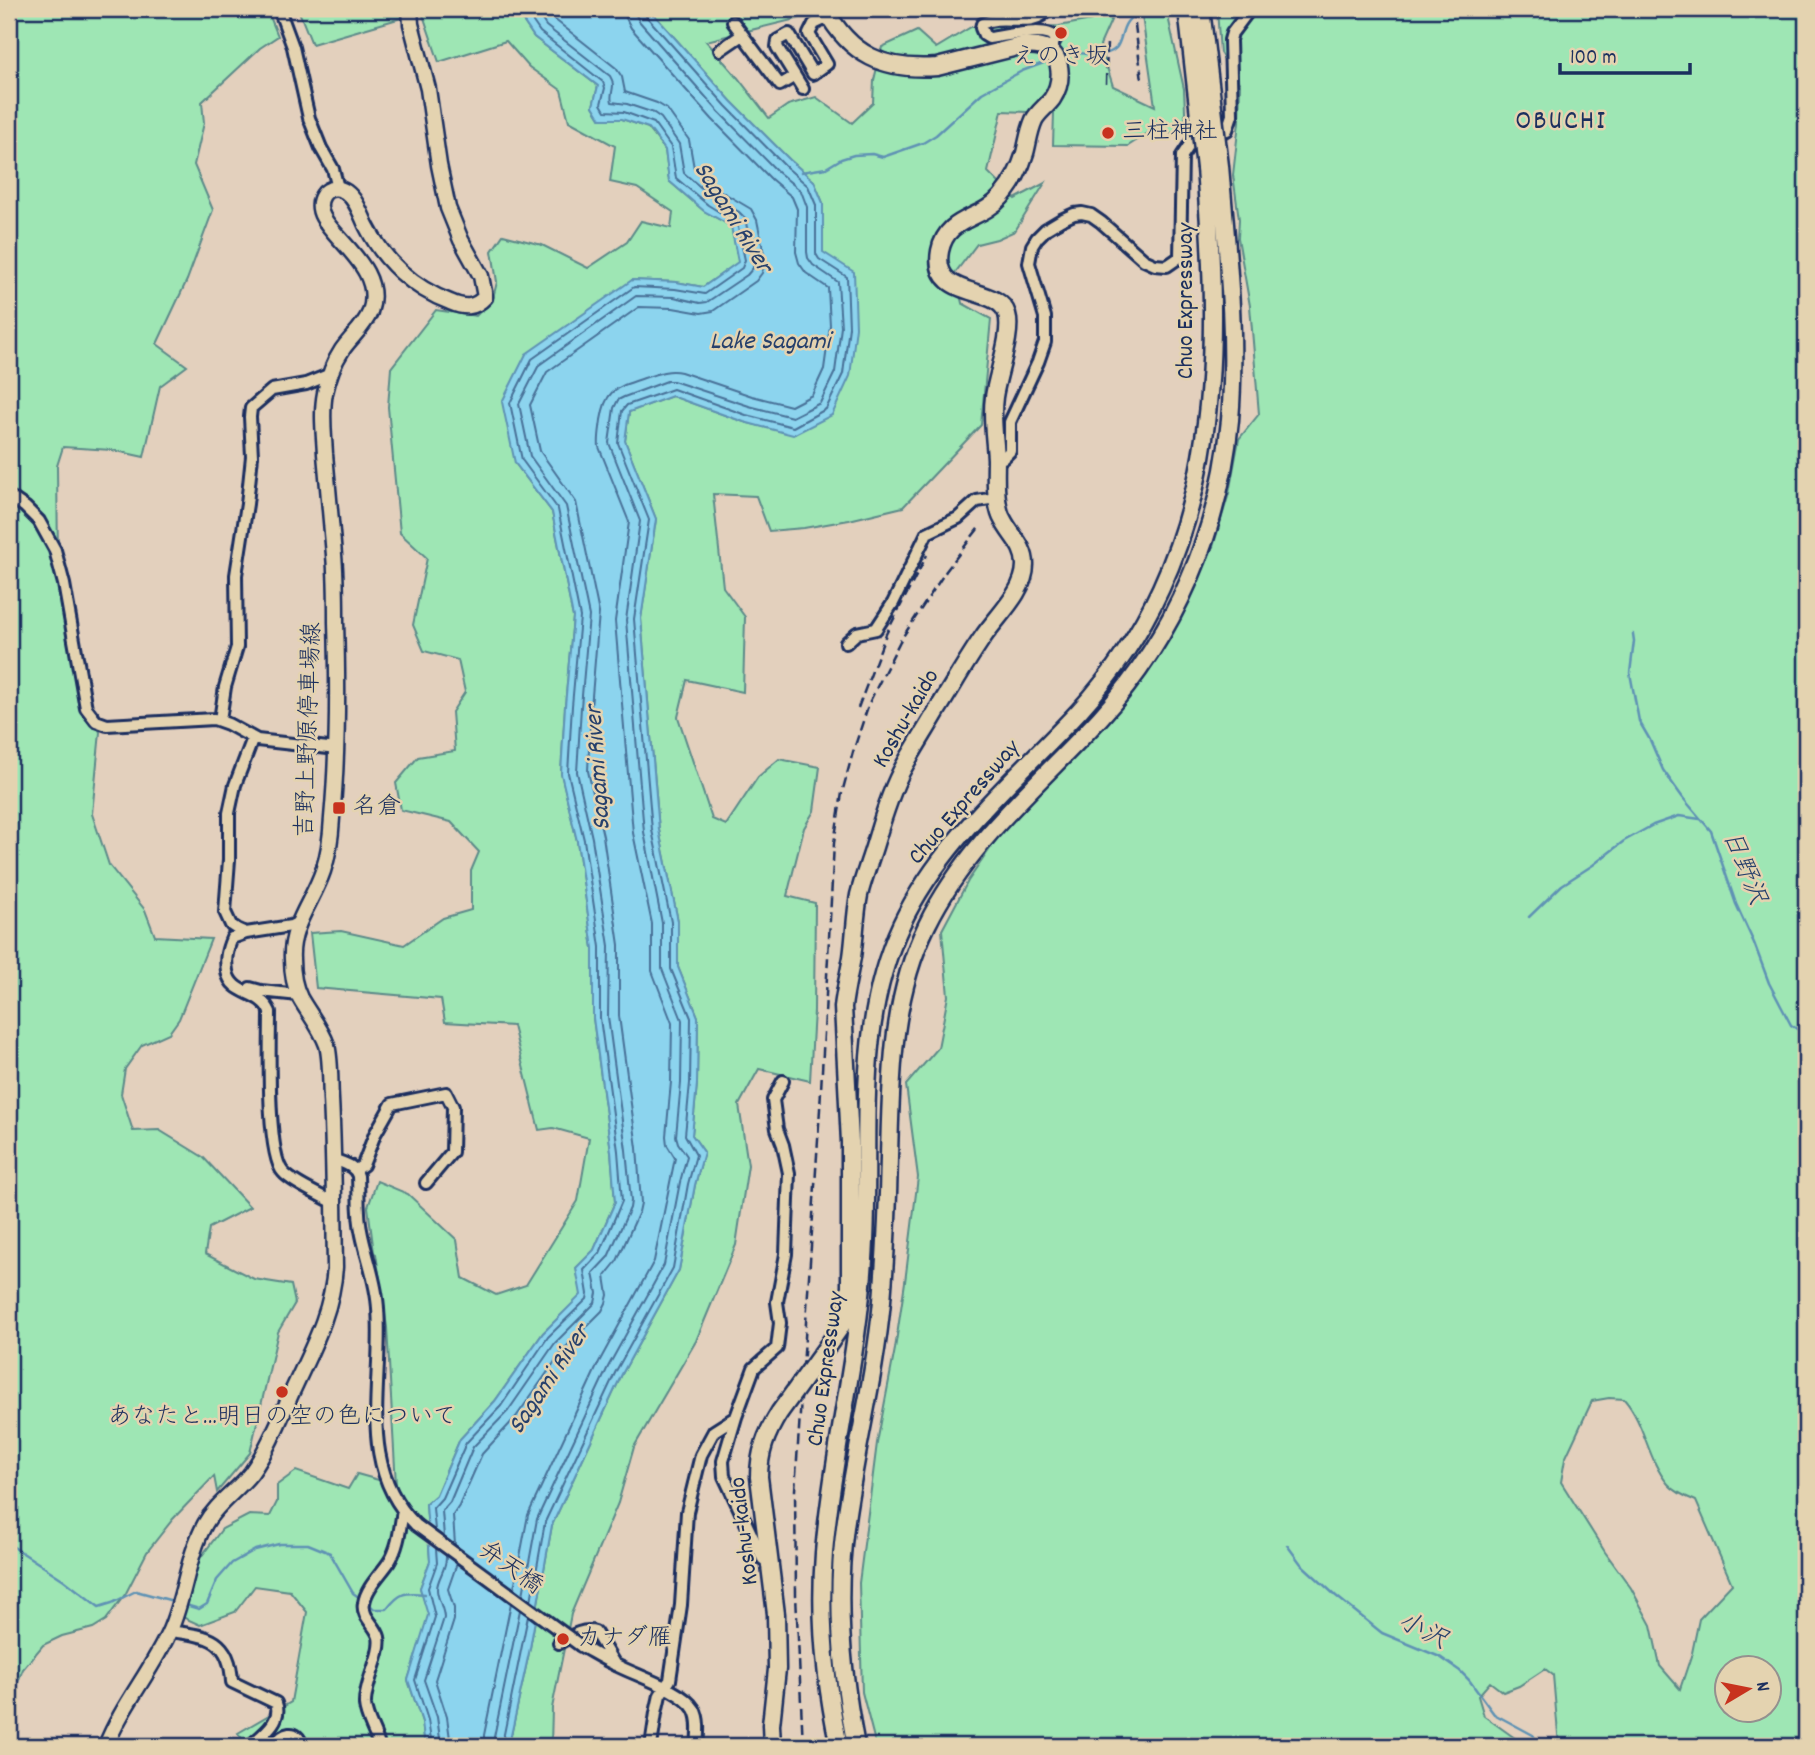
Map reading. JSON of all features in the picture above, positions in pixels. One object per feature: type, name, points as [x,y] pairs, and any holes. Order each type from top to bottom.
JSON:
[{"type":"highway","name":"Chuo Expressway","points":[[856,1746],[842,1645],[844,1532],[878,1342],[888,1202],[894,1039],[907,975],[924,930],[950,884],[1007,813],[1102,715],[1150,653],[1178,604],[1200,555],[1217,503],[1226,454],[1232,390],[1229,280],[1186,9]]},
{"type":"highway","name":"Chuo Expressway","points":[[839,1746],[827,1680],[822,1599],[828,1517],[864,1262],[866,1105],[874,1010],[890,953],[913,902],[944,856],[1107,679],[1138,633],[1161,589],[1180,540],[1194,493],[1205,432],[1212,365],[1212,167],[1201,9]]},
{"type":"highway","points":[[827,13],[837,30],[859,50],[894,65],[937,67],[1025,45],[1040,46],[1053,56]]},
{"type":"highway","name":"Koshu-kaido","points":[[772,1746],[771,1725],[777,1656],[775,1595],[759,1464],[764,1441],[779,1413],[841,1328],[845,1316],[850,1287],[850,1142],[843,1007],[859,894],[886,807],[901,772],[983,636],[1015,593],[1026,566],[1024,554],[1003,520],[996,498],[993,405],[1009,318],[1006,310],[995,300],[955,286],[947,279],[940,264],[940,256],[948,231],[987,210],[1001,197],[1020,169],[1034,120],[1051,100],[1060,82],[1060,71],[1053,56]]},
{"type":"main road","points":[[338,188],[352,197],[377,246],[412,282],[458,305],[469,307],[479,304],[485,297],[481,276],[461,240],[448,208],[428,89],[411,24],[410,9]]},
{"type":"main road","name":"吉野上野原停車場線","points":[[106,1746],[122,1711],[169,1631],[197,1539],[206,1521],[258,1463],[324,1320],[333,1289],[332,1115],[327,1046],[299,995],[292,974],[291,946],[329,850],[337,749],[335,557],[324,396],[341,351],[369,315],[373,296],[363,265],[322,217],[321,198],[325,192],[338,188]]},
{"type":"street","points":[[279,9],[293,47],[309,118],[333,169],[338,188]]},
{"type":"street","points":[[1048,9],[1039,17],[1020,20],[992,19],[982,24],[981,28],[989,38],[1035,31],[1051,33],[1055,40],[1053,56]]},
{"type":"street","points":[[996,460],[1003,458],[1012,447],[1010,422],[1045,342],[1045,317],[1029,263],[1032,246],[1046,229],[1074,214],[1082,213],[1101,222],[1144,260],[1155,265],[1167,266],[1180,257],[1182,156],[1192,141],[1227,130],[1233,115],[1230,40],[1232,33],[1250,9]]},
{"type":"street","points":[[803,89],[777,47],[778,40],[789,34],[813,74],[827,64],[809,34],[814,24],[827,13]]},
{"type":"street","points":[[733,22],[780,85],[795,76]]},
{"type":"street","points":[[720,50],[742,35]]},
{"type":"street","points":[[220,720],[225,687],[237,648],[236,575],[252,456],[251,408],[272,390],[306,384],[331,374]]},
{"type":"street","points":[[9,496],[39,521],[55,550],[64,584],[84,698],[91,716],[102,724],[113,726],[220,720],[253,738],[337,749]]},
{"type":"street","points":[[846,643],[857,633],[876,629],[893,603],[927,533],[958,518],[977,501],[996,498]]},
{"type":"street","points":[[246,933],[231,925],[225,912],[229,813],[234,785],[253,738]]},
{"type":"street","points":[[299,922],[291,926],[238,935],[233,938],[225,960],[228,978],[233,985],[267,1004],[270,1012],[271,1117],[276,1161],[283,1173],[333,1202]]},
{"type":"street","points":[[225,960],[245,987],[299,995]]},
{"type":"street","points":[[771,1563],[763,1559],[724,1476],[723,1461],[754,1367],[777,1348],[780,1323],[777,1302],[786,1254],[789,1173],[777,1129],[773,1100],[783,1081]]},
{"type":"street","points":[[333,1159],[356,1170],[363,1165],[391,1104],[446,1093],[453,1107],[452,1152],[426,1183]]},
{"type":"street","name":"弁天橋","points":[[356,1170],[359,1184],[359,1223],[378,1306],[376,1432],[382,1468],[402,1510],[416,1525],[581,1646],[666,1688],[690,1704],[698,1721],[697,1746]]},
{"type":"street","points":[[652,1746],[660,1696],[670,1680],[681,1605],[687,1512],[701,1455],[714,1431],[736,1416]]},
{"type":"street","points":[[380,1746],[365,1703],[380,1640],[363,1605],[397,1544],[402,1510]]},
{"type":"street","points":[[559,1643],[590,1630],[596,1632],[615,1665]]},
{"type":"street","points":[[169,1631],[211,1638],[228,1658],[232,1682],[276,1703],[279,1710],[274,1721],[250,1746]]},
{"type":"street","points":[[274,1746],[283,1735],[289,1734],[294,1734],[302,1746]]},
{"type":"green space","points":[[9,9],[267,9],[278,36],[260,48],[202,102],[204,123],[194,165],[213,210],[187,280],[157,344],[187,366],[160,386],[144,457],[112,450],[63,447],[57,466],[58,561],[71,661],[100,732],[92,814],[109,865],[145,910],[155,936],[211,939],[179,1019],[169,1033],[142,1045],[125,1069],[121,1094],[133,1131],[159,1130],[203,1157],[250,1207],[209,1228],[205,1254],[254,1279],[291,1285],[295,1303],[278,1332],[250,1453],[217,1492],[214,1476],[173,1519],[147,1552],[126,1593],[106,1620],[93,1628],[62,1636],[43,1645],[23,1669],[9,1705]]},
{"type":"green space","points":[[298,9],[515,9],[534,37],[598,86],[593,106],[601,119],[622,119],[648,128],[665,150],[669,181],[704,211],[731,226],[739,262],[703,287],[676,282],[632,280],[515,463],[552,512],[573,617],[561,773],[577,841],[593,948],[593,1018],[615,1202],[594,1250],[576,1268],[582,1295],[543,1333],[495,1401],[460,1439],[436,1495],[426,1504],[430,1561],[420,1588],[429,1615],[408,1680],[422,1722],[425,1746],[247,1746],[238,1733],[291,1702],[307,1612],[290,1591],[255,1586],[235,1612],[200,1625],[180,1616],[198,1561],[222,1529],[249,1515],[270,1516],[277,1502],[277,1485],[296,1471],[348,1489],[357,1474],[396,1485],[387,1327],[368,1207],[377,1181],[408,1194],[457,1240],[463,1278],[496,1295],[526,1285],[578,1201],[589,1138],[553,1128],[539,1130],[513,1026],[445,1022],[441,999],[316,988],[310,933],[341,931],[404,945],[443,918],[471,910],[471,871],[479,852],[451,822],[401,810],[396,783],[418,757],[455,751],[452,712],[465,692],[458,660],[424,651],[413,625],[427,558],[400,533],[388,407],[391,368],[436,310],[476,316],[493,298],[497,282],[492,251],[503,235],[542,245],[588,268],[627,242],[641,221],[671,228],[673,212],[637,188],[610,182],[615,146],[569,121],[561,90],[529,67],[506,41],[439,62],[422,12],[312,44]]},
{"type":"green space","points":[[649,9],[837,9],[706,41],[769,118],[788,105],[816,97],[852,123],[873,103],[874,80],[882,47],[917,31],[936,48],[971,27],[1059,26],[1091,20],[1095,9],[1116,9],[1100,45],[1113,86],[1155,106],[1141,9],[1170,9],[1169,21],[1184,89],[1186,133],[1161,133],[1159,126],[1128,146],[1053,145],[1054,113],[1002,111],[988,172],[1015,199],[1045,183],[1015,231],[977,244],[955,273],[962,303],[991,319],[981,425],[903,507],[849,520],[769,531],[756,496],[713,494],[723,587],[745,617],[743,692],[687,680],[678,717],[712,819],[726,825],[758,777],[779,759],[820,767],[814,811],[804,828],[787,896],[815,903],[810,1081],[759,1069],[739,1105],[748,1165],[736,1245],[696,1341],[634,1447],[618,1503],[571,1614],[552,1708],[551,1746],[511,1746],[552,1525],[622,1374],[679,1270],[704,1152],[692,1135],[697,1084],[698,1017],[678,967],[678,921],[659,830],[641,618],[656,519],[625,441],[629,412],[672,396],[744,422],[793,434],[822,253],[823,203],[814,181],[731,101]]},
{"type":"green space","points":[[1217,9],[1806,9],[1806,1740],[1795,1746],[1559,1746],[1553,1675],[1545,1669],[1519,1686],[1503,1692],[1490,1682],[1478,1696],[1484,1716],[1526,1746],[876,1746],[862,1692],[859,1583],[877,1443],[895,1349],[918,1177],[906,1085],[938,1048],[948,996],[942,930],[968,881],[1009,821],[1182,612],[1213,547],[1229,493],[1239,439],[1259,414],[1250,306],[1238,238],[1239,219],[1233,175],[1240,84],[1220,53]],"holes":[[[1624,1399],[1637,1419],[1655,1464],[1668,1484],[1696,1501],[1732,1584],[1699,1619],[1692,1653],[1680,1689],[1660,1666],[1651,1625],[1631,1588],[1561,1482],[1565,1459],[1592,1401]]]},
{"type":"water","name":"Lake Sagami","points":[[515,9],[649,9],[731,101],[814,181],[823,203],[823,252],[854,272],[856,327],[850,376],[832,415],[793,435],[744,422],[672,396],[629,412],[625,441],[656,519],[641,619],[659,830],[678,921],[678,967],[698,1017],[697,1084],[692,1135],[704,1152],[679,1270],[622,1374],[552,1525],[511,1746],[425,1746],[422,1722],[408,1680],[428,1615],[420,1588],[430,1561],[426,1504],[436,1495],[460,1439],[495,1401],[543,1333],[581,1295],[576,1268],[594,1250],[615,1202],[593,1018],[593,948],[577,841],[561,774],[573,617],[552,512],[515,463],[502,402],[526,354],[632,280],[676,282],[703,287],[738,262],[731,226],[704,211],[669,181],[665,150],[649,128],[622,119],[601,119],[593,106],[598,86],[534,37]]},
{"type":"pier","points":[[423,1520],[540,1608],[538,1623],[425,1542]]},
{"type":"waterway","points":[[1061,55],[1072,50],[1094,55],[1112,51],[1118,45],[1129,20],[1145,9]]},
{"type":"waterway","points":[[801,172],[826,168],[854,155],[872,154],[883,157],[923,143],[936,135],[982,93],[1022,71],[1049,61]]},
{"type":"waterway","name":"日野沢","points":[[1633,634],[1630,673],[1639,721],[1663,770],[1711,831],[1736,904],[1769,983],[1791,1025],[1806,1035]]},
{"type":"waterway","name":"日野沢","points":[[1529,917],[1562,885],[1624,841],[1653,825],[1679,816],[1700,819]]},
{"type":"waterway","points":[[9,1544],[99,1607],[136,1591],[173,1601]]},
{"type":"waterway","points":[[189,1606],[199,1609],[207,1604],[217,1580],[232,1563],[255,1550],[279,1544],[308,1544],[330,1553],[353,1593],[360,1598]]},
{"type":"waterway","name":"小沢","points":[[1287,1545],[1301,1564],[1382,1633],[1440,1657],[1460,1671],[1494,1714],[1533,1735],[1540,1746]]},
{"type":"waterway","points":[[370,1605],[374,1609],[387,1609],[403,1594],[425,1594]]},
{"type":"waterway","points":[[1794,1746],[1793,1744],[1806,1735]]},
{"type":"railway","points":[[1133,9],[1142,80]]},
{"type":"railway","points":[[1106,84],[1107,40]]},
{"type":"railway","points":[[803,1746],[796,1595],[795,1490],[834,843],[842,793],[869,703],[900,641],[946,571],[981,525]]},
{"type":"railway","points":[[858,708],[886,634],[927,555]]},
{"type":"place","name":"えのき坂","points":[[1061,33]]},
{"type":"place","name":"三柱神社","points":[[1108,133]]},
{"type":"place","name":"名倉","points":[[339,808]]},
{"type":"place","name":"あなたと…明日の空の色について","points":[[282,1392]]},
{"type":"place","name":"カナダ雁","points":[[563,1639]]},
{"type":"district","name":"OBUCHI","points":[[1561,123]]},
{"type":"water label","name":"Sagami River","points":[[732,218]]},
{"type":"water label","name":"Sagami River","points":[[599,768]]},
{"type":"water label","name":"Sagami River","points":[[550,1380]]}]
